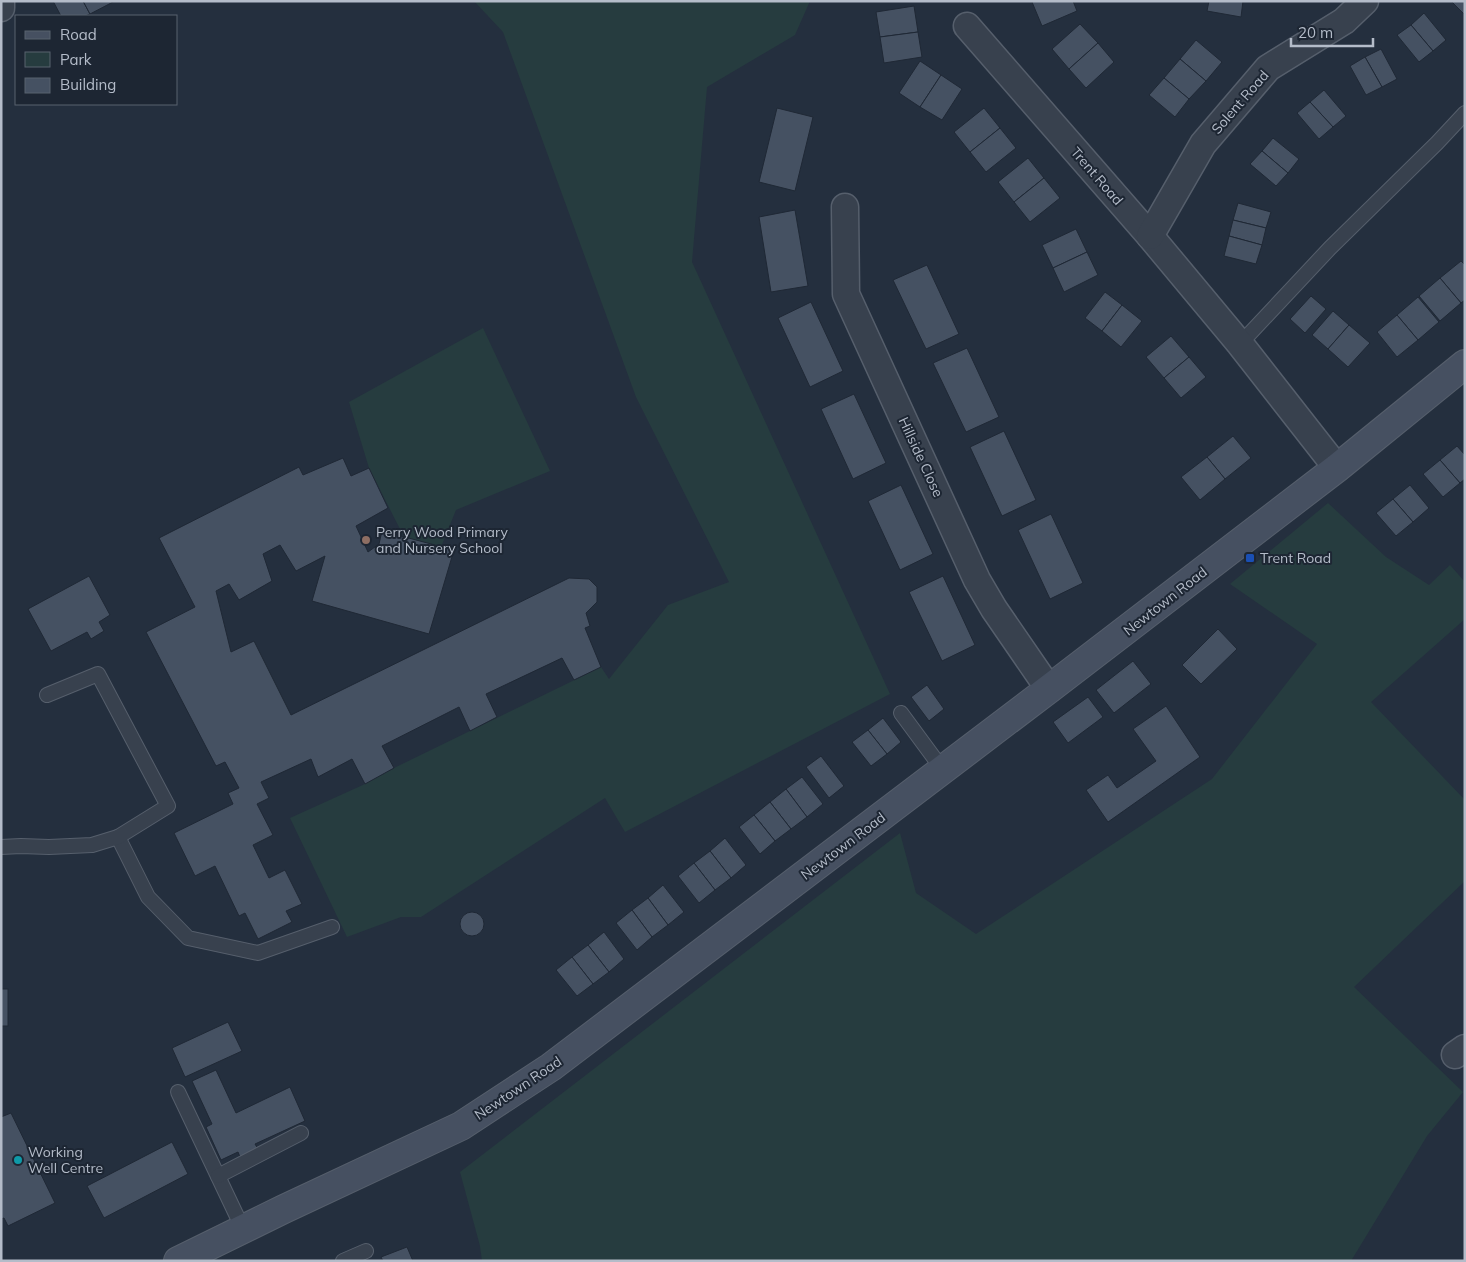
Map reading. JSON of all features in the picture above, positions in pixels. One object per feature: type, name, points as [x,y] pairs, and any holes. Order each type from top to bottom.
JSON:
[{"type":"main road","name":"Newtown Road","points":[[182,1260],[243,1228],[461,1126],[551,1067],[1050,689],[1337,468],[1465,364]]},
{"type":"street","points":[[1,1],[1,8]]},
{"type":"street","name":"Solent Road","points":[[1150,236],[1203,144],[1268,68],[1338,11],[1365,1]]},
{"type":"street","name":"Trent Road","points":[[967,26],[1150,236],[1240,344],[1337,468]]},
{"type":"street","name":"Hillside Close","points":[[845,207],[846,294],[978,580],[994,609],[1050,689]]},
{"type":"lane","points":[[1240,344],[1330,248],[1465,113]]},
{"type":"lane","points":[[1,847],[92,845],[118,837],[168,806],[98,674],[47,695]]},
{"type":"lane","points":[[901,713],[943,770]]},
{"type":"lane","points":[[118,837],[148,897],[188,938],[258,953],[332,927]]},
{"type":"lane","points":[[178,1092],[243,1228]]},
{"type":"lane","points":[[218,1176],[300,1133]]},
{"type":"lane","points":[[343,1261],[366,1251]]},
{"type":"green space","points":[[474,1],[810,1],[795,35],[707,87],[692,262],[890,694],[625,832],[605,798],[421,917],[401,917],[347,937],[290,818],[365,784],[601,667],[609,679],[668,605],[729,582],[636,397],[503,32]]},
{"type":"green space","points":[[483,328],[550,471],[456,510],[441,547],[404,537],[369,468],[349,402]]},
{"type":"green space","points":[[1328,503],[1386,557],[1429,585],[1450,565],[1465,582],[1465,619],[1371,702],[1465,800],[1465,881],[1354,987],[1463,1092],[1427,1136],[1351,1261],[482,1261],[480,1246],[460,1172],[900,833],[916,893],[976,934],[1212,779],[1317,644],[1230,584]]},
{"type":"building","points":[[53,1],[83,1],[90,14],[88,15],[60,15]]},
{"type":"building","points":[[83,1],[113,1],[113,2],[90,14]]},
{"type":"building","points":[[1073,1],[1077,11],[1042,26],[1032,2]]},
{"type":"building","points":[[1209,1],[1243,1],[1241,17],[1207,11]]},
{"type":"building","points":[[1451,1],[1465,1],[1465,15]]},
{"type":"building","points":[[914,6],[918,32],[880,37],[876,12]]},
{"type":"building","points":[[1424,13],[1446,40],[1433,51],[1411,25]]},
{"type":"building","points":[[1080,24],[1098,43],[1069,69],[1052,49]]},
{"type":"building","points":[[1411,25],[1433,51],[1419,62],[1397,35]]},
{"type":"building","points":[[918,32],[922,57],[884,63],[880,37]]},
{"type":"building","points":[[1196,40],[1222,62],[1206,81],[1180,59]]},
{"type":"building","points":[[1098,43],[1114,62],[1086,88],[1069,69]]},
{"type":"building","points":[[1381,49],[1397,79],[1382,87],[1365,57]]},
{"type":"building","points":[[1365,57],[1382,87],[1366,95],[1350,66]]},
{"type":"building","points":[[1180,59],[1206,81],[1189,99],[1164,78]]},
{"type":"building","points":[[920,61],[941,75],[920,107],[899,93]]},
{"type":"building","points":[[941,75],[962,89],[942,120],[920,107]]},
{"type":"building","points":[[1164,78],[1189,99],[1175,117],[1149,95]]},
{"type":"building","points":[[1324,90],[1346,116],[1333,127],[1310,102]]},
{"type":"building","points":[[1310,102],[1333,127],[1319,139],[1297,113]]},
{"type":"building","points":[[777,108],[813,117],[795,191],[759,182]]},
{"type":"building","points":[[984,108],[1000,128],[970,152],[954,132]]},
{"type":"building","points":[[1000,128],[1016,148],[986,172],[970,152]]},
{"type":"building","points":[[1273,138],[1299,159],[1288,173],[1262,151]]},
{"type":"building","points":[[1262,151],[1288,173],[1276,186],[1250,164]]},
{"type":"building","points":[[1028,158],[1044,178],[1014,202],[998,182]]},
{"type":"building","points":[[1044,178],[1060,198],[1030,222],[1014,202]]},
{"type":"building","points":[[1238,203],[1271,212],[1266,228],[1233,220]]},
{"type":"building","points":[[795,210],[808,286],[771,292],[759,217]]},
{"type":"building","points":[[1233,220],[1266,228],[1262,245],[1229,236]]},
{"type":"building","points":[[1076,229],[1087,252],[1053,268],[1042,245]]},
{"type":"building","points":[[1229,236],[1262,245],[1256,264],[1224,256]]},
{"type":"building","points":[[1087,252],[1098,275],[1064,292],[1053,268]]},
{"type":"building","points":[[1461,261],[1465,265],[1465,300],[1461,303],[1440,278]]},
{"type":"building","points":[[927,265],[959,334],[926,349],[893,280]]},
{"type":"building","points":[[1440,278],[1461,303],[1440,321],[1419,296]]},
{"type":"building","points":[[1105,292],[1122,305],[1102,331],[1085,318]]},
{"type":"building","points":[[1311,296],[1326,309],[1305,333],[1290,319]]},
{"type":"building","points":[[1418,297],[1439,322],[1418,340],[1397,315]]},
{"type":"building","points":[[811,302],[843,371],[810,387],[778,318]]},
{"type":"building","points":[[1122,305],[1142,321],[1121,347],[1102,331]]},
{"type":"building","points":[[1333,311],[1349,325],[1328,349],[1312,335]]},
{"type":"building","points":[[1397,315],[1418,340],[1397,357],[1377,332]]},
{"type":"building","points":[[1349,325],[1370,343],[1348,367],[1328,349]]},
{"type":"building","points":[[1171,336],[1189,357],[1164,378],[1146,357]]},
{"type":"building","points":[[967,348],[999,417],[966,432],[933,363]]},
{"type":"building","points":[[1189,357],[1206,377],[1181,398],[1164,378]]},
{"type":"building","points":[[854,394],[886,463],[853,479],[821,409]]},
{"type":"building","points":[[1004,431],[1036,500],[1002,516],[970,447]]},
{"type":"building","points":[[1233,436],[1251,458],[1225,479],[1207,457]]},
{"type":"building","points":[[1457,446],[1465,455],[1465,479],[1460,483],[1440,460]]},
{"type":"building","points":[[1207,457],[1225,479],[1200,500],[1181,477]]},
{"type":"building","points":[[343,458],[351,476],[369,468],[388,508],[356,526],[368,552],[379,544],[382,531],[454,550],[429,634],[312,601],[325,556],[296,571],[280,545],[263,554],[272,581],[239,600],[229,584],[216,591],[231,652],[254,641],[291,715],[569,578],[589,579],[597,587],[597,602],[586,613],[590,626],[585,628],[601,667],[574,680],[562,658],[486,694],[497,717],[470,731],[459,707],[382,746],[394,768],[365,784],[352,759],[318,777],[311,759],[261,782],[269,798],[257,804],[273,835],[253,845],[269,878],[285,870],[302,904],[286,911],[292,922],[258,939],[245,913],[239,916],[215,866],[195,876],[174,833],[233,804],[228,793],[239,788],[225,762],[216,766],[146,632],[195,607],[159,538],[299,467],[303,475]]},
{"type":"building","points":[[1440,460],[1460,483],[1443,497],[1423,474]]},
{"type":"building","points":[[901,485],[933,554],[900,570],[868,501]]},
{"type":"building","points":[[1410,485],[1429,508],[1413,522],[1393,499]]},
{"type":"building","points":[[1393,499],[1413,522],[1396,536],[1376,513]]},
{"type":"building","points":[[1051,514],[1083,583],[1050,599],[1018,530]]},
{"type":"building","points":[[89,576],[110,615],[99,622],[104,631],[91,639],[87,632],[51,651],[28,609]]},
{"type":"building","points":[[943,576],[975,645],[942,661],[909,592]]},
{"type":"building","points":[[1218,629],[1237,649],[1201,684],[1182,665]]},
{"type":"building","points":[[1133,661],[1151,684],[1114,713],[1096,690]]},
{"type":"building","points":[[927,685],[944,709],[929,721],[911,697]]},
{"type":"building","points":[[1088,697],[1103,717],[1068,743],[1053,722]]},
{"type":"building","points":[[1166,706],[1200,757],[1108,822],[1086,790],[1108,775],[1117,788],[1156,761],[1133,729]]},
{"type":"building","points":[[883,718],[901,742],[887,754],[868,730]]},
{"type":"building","points":[[868,730],[887,754],[871,766],[852,742]]},
{"type":"building","points":[[821,756],[844,786],[829,798],[806,767]]},
{"type":"building","points":[[802,777],[823,804],[807,817],[786,789]]},
{"type":"building","points":[[786,789],[807,817],[791,829],[770,802]]},
{"type":"building","points":[[770,802],[791,829],[775,841],[754,815]]},
{"type":"building","points":[[754,815],[775,841],[760,854],[739,827]]},
{"type":"building","points":[[725,838],[746,865],[731,878],[710,851]]},
{"type":"building","points":[[710,851],[731,878],[715,890],[694,863]]},
{"type":"building","points":[[694,863],[715,890],[699,903],[678,876]]},
{"type":"building","points":[[663,885],[684,912],[668,925],[648,898]]},
{"type":"building","points":[[648,898],[668,925],[652,937],[632,910]]},
{"type":"building","points":[[632,910],[652,937],[637,950],[616,923]]},
{"type":"building","points":[[472,912],[480,916],[484,924],[480,932],[472,936],[464,932],[460,924],[464,916]]},
{"type":"building","points":[[604,932],[624,959],[609,972],[588,945]]},
{"type":"building","points":[[588,945],[609,972],[593,984],[572,957]]},
{"type":"building","points":[[572,957],[593,984],[577,996],[556,970]]},
{"type":"building","points":[[1,989],[8,989],[8,1026],[1,1026]]},
{"type":"building","points":[[228,1022],[242,1051],[185,1077],[172,1048]]},
{"type":"building","points":[[216,1070],[236,1113],[290,1087],[305,1121],[255,1144],[258,1149],[240,1157],[238,1152],[221,1160],[206,1127],[212,1124],[192,1081]]},
{"type":"building","name":"Working Well Centre","points":[[11,1113],[55,1203],[8,1226],[4,1218],[1,1219],[1,1117]]},
{"type":"building","points":[[172,1142],[188,1174],[104,1218],[87,1186]]},
{"type":"building","points":[[407,1247],[413,1261],[383,1261],[381,1257]]},
{"type":"place","name":"Perry Wood Primary and Nursery School","points":[[366,540]]},
{"type":"place","name":"Trent Road","points":[[1250,558]]},
{"type":"place","name":"Working Well Centre","points":[[18,1160]]}]
